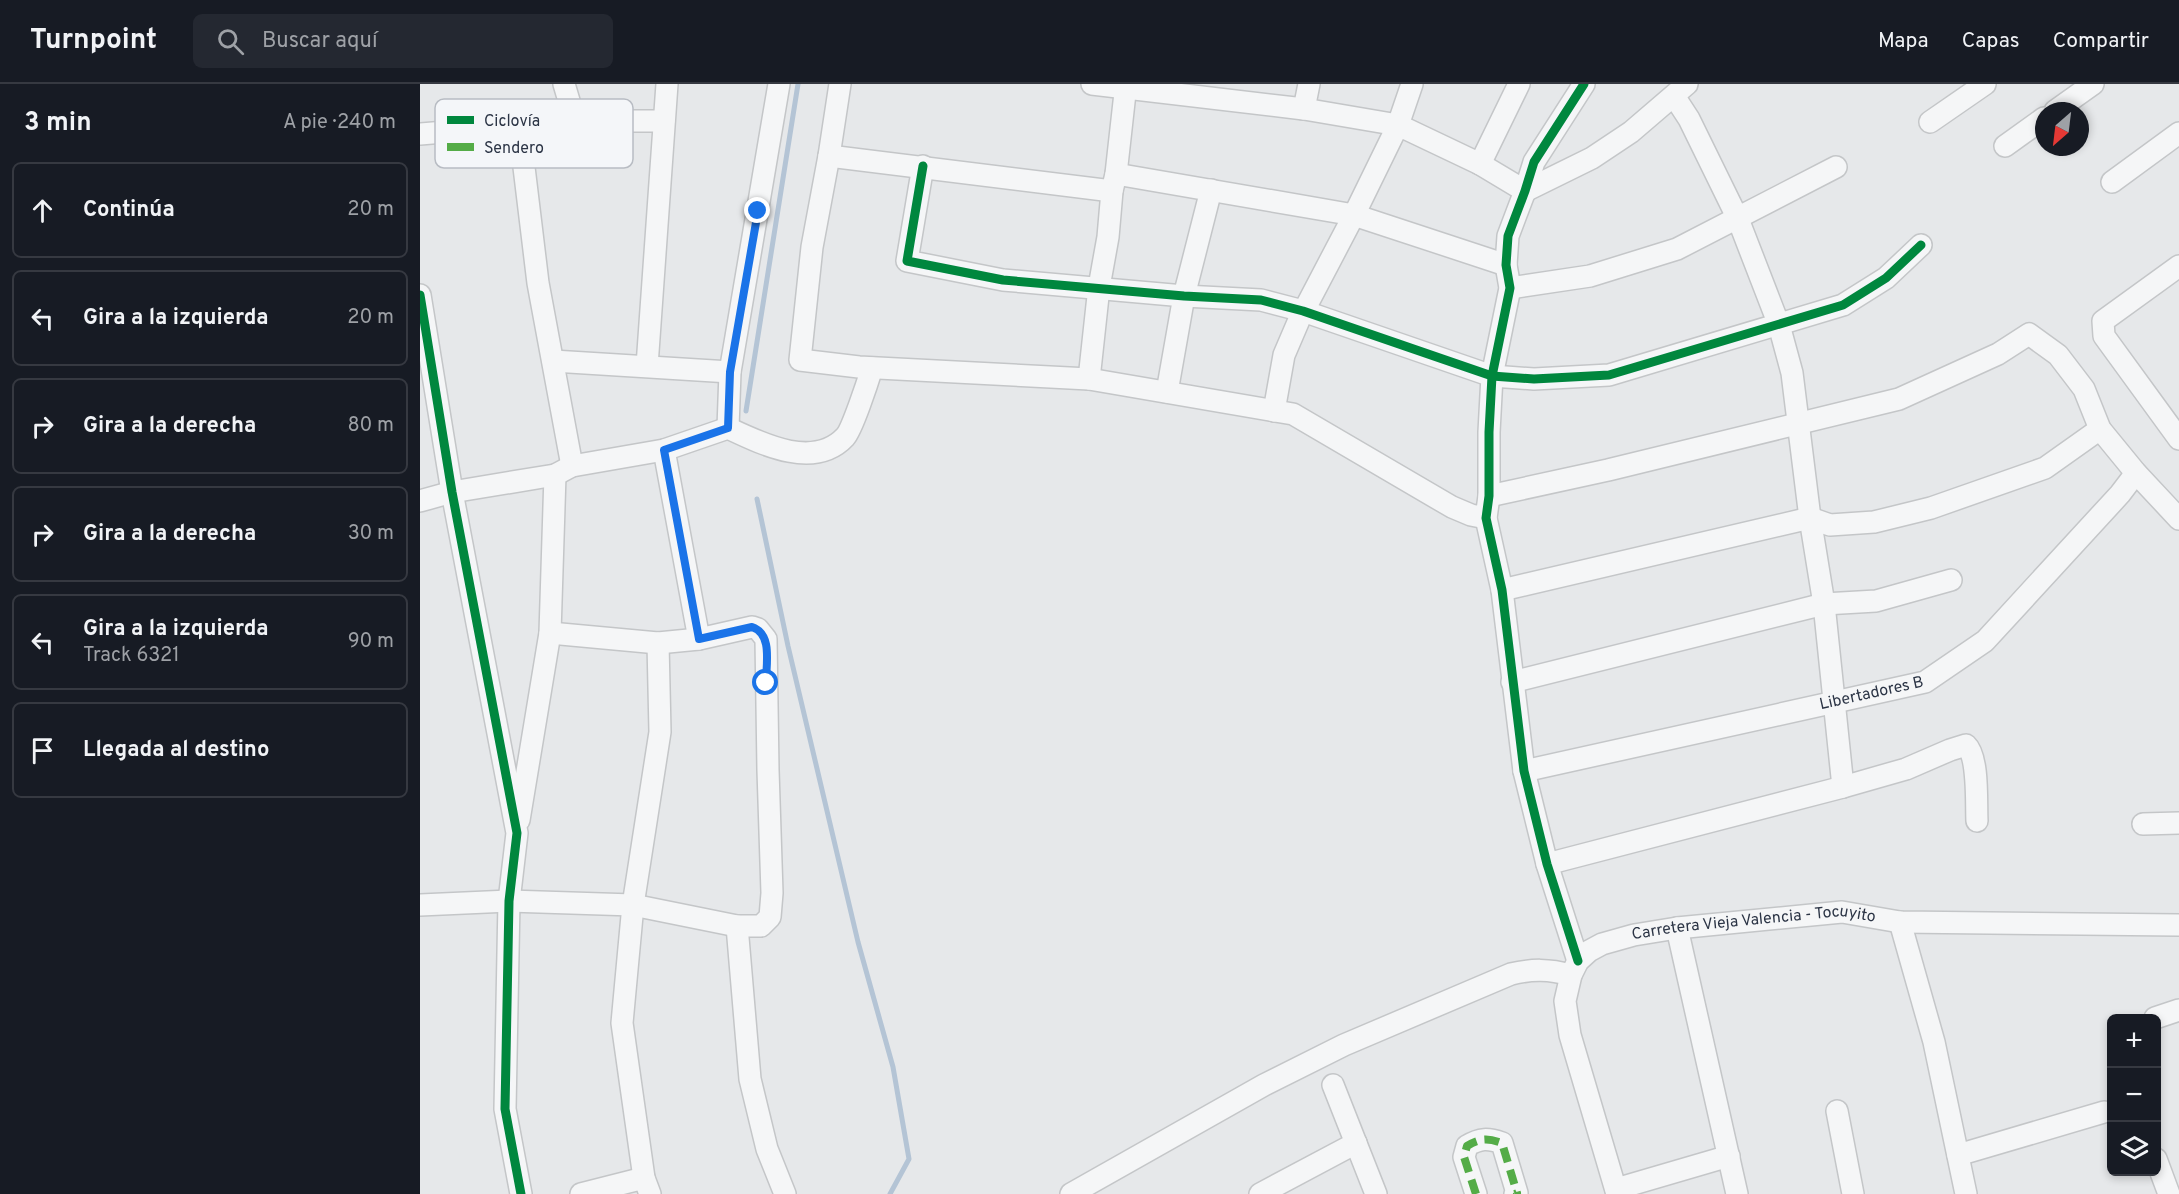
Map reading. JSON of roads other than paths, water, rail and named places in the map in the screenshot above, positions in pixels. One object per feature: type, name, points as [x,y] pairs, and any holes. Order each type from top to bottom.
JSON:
[{"type":"street","points":[[564,84],[568,99]]},
{"type":"street","points":[[647,366],[667,84]]},
{"type":"street","points":[[728,428],[730,372],[779,84]]},
{"type":"street","points":[[840,84],[812,247],[800,360],[872,368],[1089,379],[1293,414],[1452,507],[1486,518]]},
{"type":"street","points":[[1092,84],[1222,92],[1398,125],[1480,164],[1525,191]]},
{"type":"street","points":[[1304,109],[1308,84]]},
{"type":"street","points":[[1274,411],[1284,356],[1303,311],[1398,125],[1412,84]]},
{"type":"street","points":[[1480,164],[1519,84]]},
{"type":"street","points":[[1584,84],[1534,162],[1508,236],[1506,265],[1510,288],[1492,376],[1489,496],[1486,518],[1502,590],[1524,771],[1574,968],[1565,1001],[1570,1035],[1617,1192],[1729,1156]]},
{"type":"street","points":[[1930,122],[1985,84]]},
{"type":"street","points":[[2068,102],[2093,84]]},
{"type":"street","points":[[1089,379],[1125,86]]},
{"type":"street","points":[[1525,191],[1592,158],[1631,132],[1681,90],[1689,119],[1738,219],[1779,325],[1792,373],[1810,518],[1824,604],[1843,787]]},
{"type":"street","points":[[633,121],[664,121]]},
{"type":"street","points":[[2005,146],[2035,124]]},
{"type":"street","points":[[420,134],[435,133]]},
{"type":"street","points":[[2112,182],[2179,133]]},
{"type":"street","points":[[829,156],[1211,190],[1354,215],[1506,265]]},
{"type":"street","points":[[923,166],[907,261],[1003,280],[1184,296],[1261,300],[1303,311],[1492,376],[1534,379],[1609,375],[1779,325],[1843,305],[1886,278],[1921,245]]},
{"type":"street","points":[[1510,288],[1590,276],[1677,249],[1836,167]]},
{"type":"street","points":[[521,1194],[505,1109],[509,901],[517,833],[550,633],[564,471],[553,361],[538,283],[524,168]]},
{"type":"street","points":[[1167,392],[1184,296],[1211,190]]},
{"type":"street","points":[[2179,267],[2103,321],[2104,336],[2179,439]]},
{"type":"street","points":[[420,295],[427,381],[452,492],[517,833]]},
{"type":"street","points":[[1489,496],[1608,470],[1899,399],[1998,354],[2029,334],[2058,355],[2084,389],[2100,429],[2136,473],[2179,519]]},
{"type":"street","points":[[553,361],[730,372]]},
{"type":"street","points":[[420,501],[452,492],[664,450],[728,428],[784,450],[802,453],[827,451],[847,436],[872,368]]},
{"type":"street","points":[[1502,590],[1810,518],[1830,525],[1874,522],[1931,508],[2045,468],[2100,429]]},
{"type":"street","points":[[664,450],[699,639]]},
{"type":"street","name":"Libertadores B","points":[[1524,771],[1924,682],[1985,641],[2120,494],[2136,473]]},
{"type":"street","points":[[1512,682],[1824,604],[1876,601],[1951,580]]},
{"type":"street","points":[[420,905],[509,901],[633,905],[737,926],[761,926],[770,917],[772,893],[766,639],[758,629],[752,627],[699,639],[658,643],[550,633]]},
{"type":"street","points":[[581,1194],[647,1186],[622,1023],[633,905],[660,732],[658,643]]},
{"type":"street","points":[[1547,864],[1843,787],[1906,769],[1966,745],[1972,750],[1974,761],[1977,821]]},
{"type":"street","points":[[2143,824],[2179,823]]},
{"type":"street","name":"Carretera Vieja Valencia - Tocuyito","points":[[1574,968],[1589,951],[1602,944],[1634,935],[1677,928],[1842,912],[1900,922],[2179,925]]},
{"type":"street","points":[[1900,922],[1934,1042],[1966,1194]]},
{"type":"street","points":[[737,926],[750,1078],[767,1149],[785,1194]]},
{"type":"street","points":[[1677,928],[1737,1194]]},
{"type":"street","points":[[1071,1194],[1254,1091],[1344,1045],[1510,974],[1574,968]]},
{"type":"street","points":[[2161,1016],[2179,1010]]},
{"type":"street","points":[[1332,1085],[1376,1194]]},
{"type":"street","points":[[1837,1111],[1853,1194]]},
{"type":"street","points":[[1958,1155],[2104,1112]]},
{"type":"street","points":[[1476,1194],[1464,1157],[1467,1146],[1480,1139],[1492,1139],[1502,1143],[1517,1193],[1515,1194]]},
{"type":"street","points":[[1260,1194],[1356,1143]]},
{"type":"street","points":[[2161,1171],[2169,1194]]},
{"type":"waterway","points":[[746,411],[798,84]]},
{"type":"waterway","points":[[757,499],[788,646],[858,942],[893,1067],[909,1159],[890,1194]]}]
